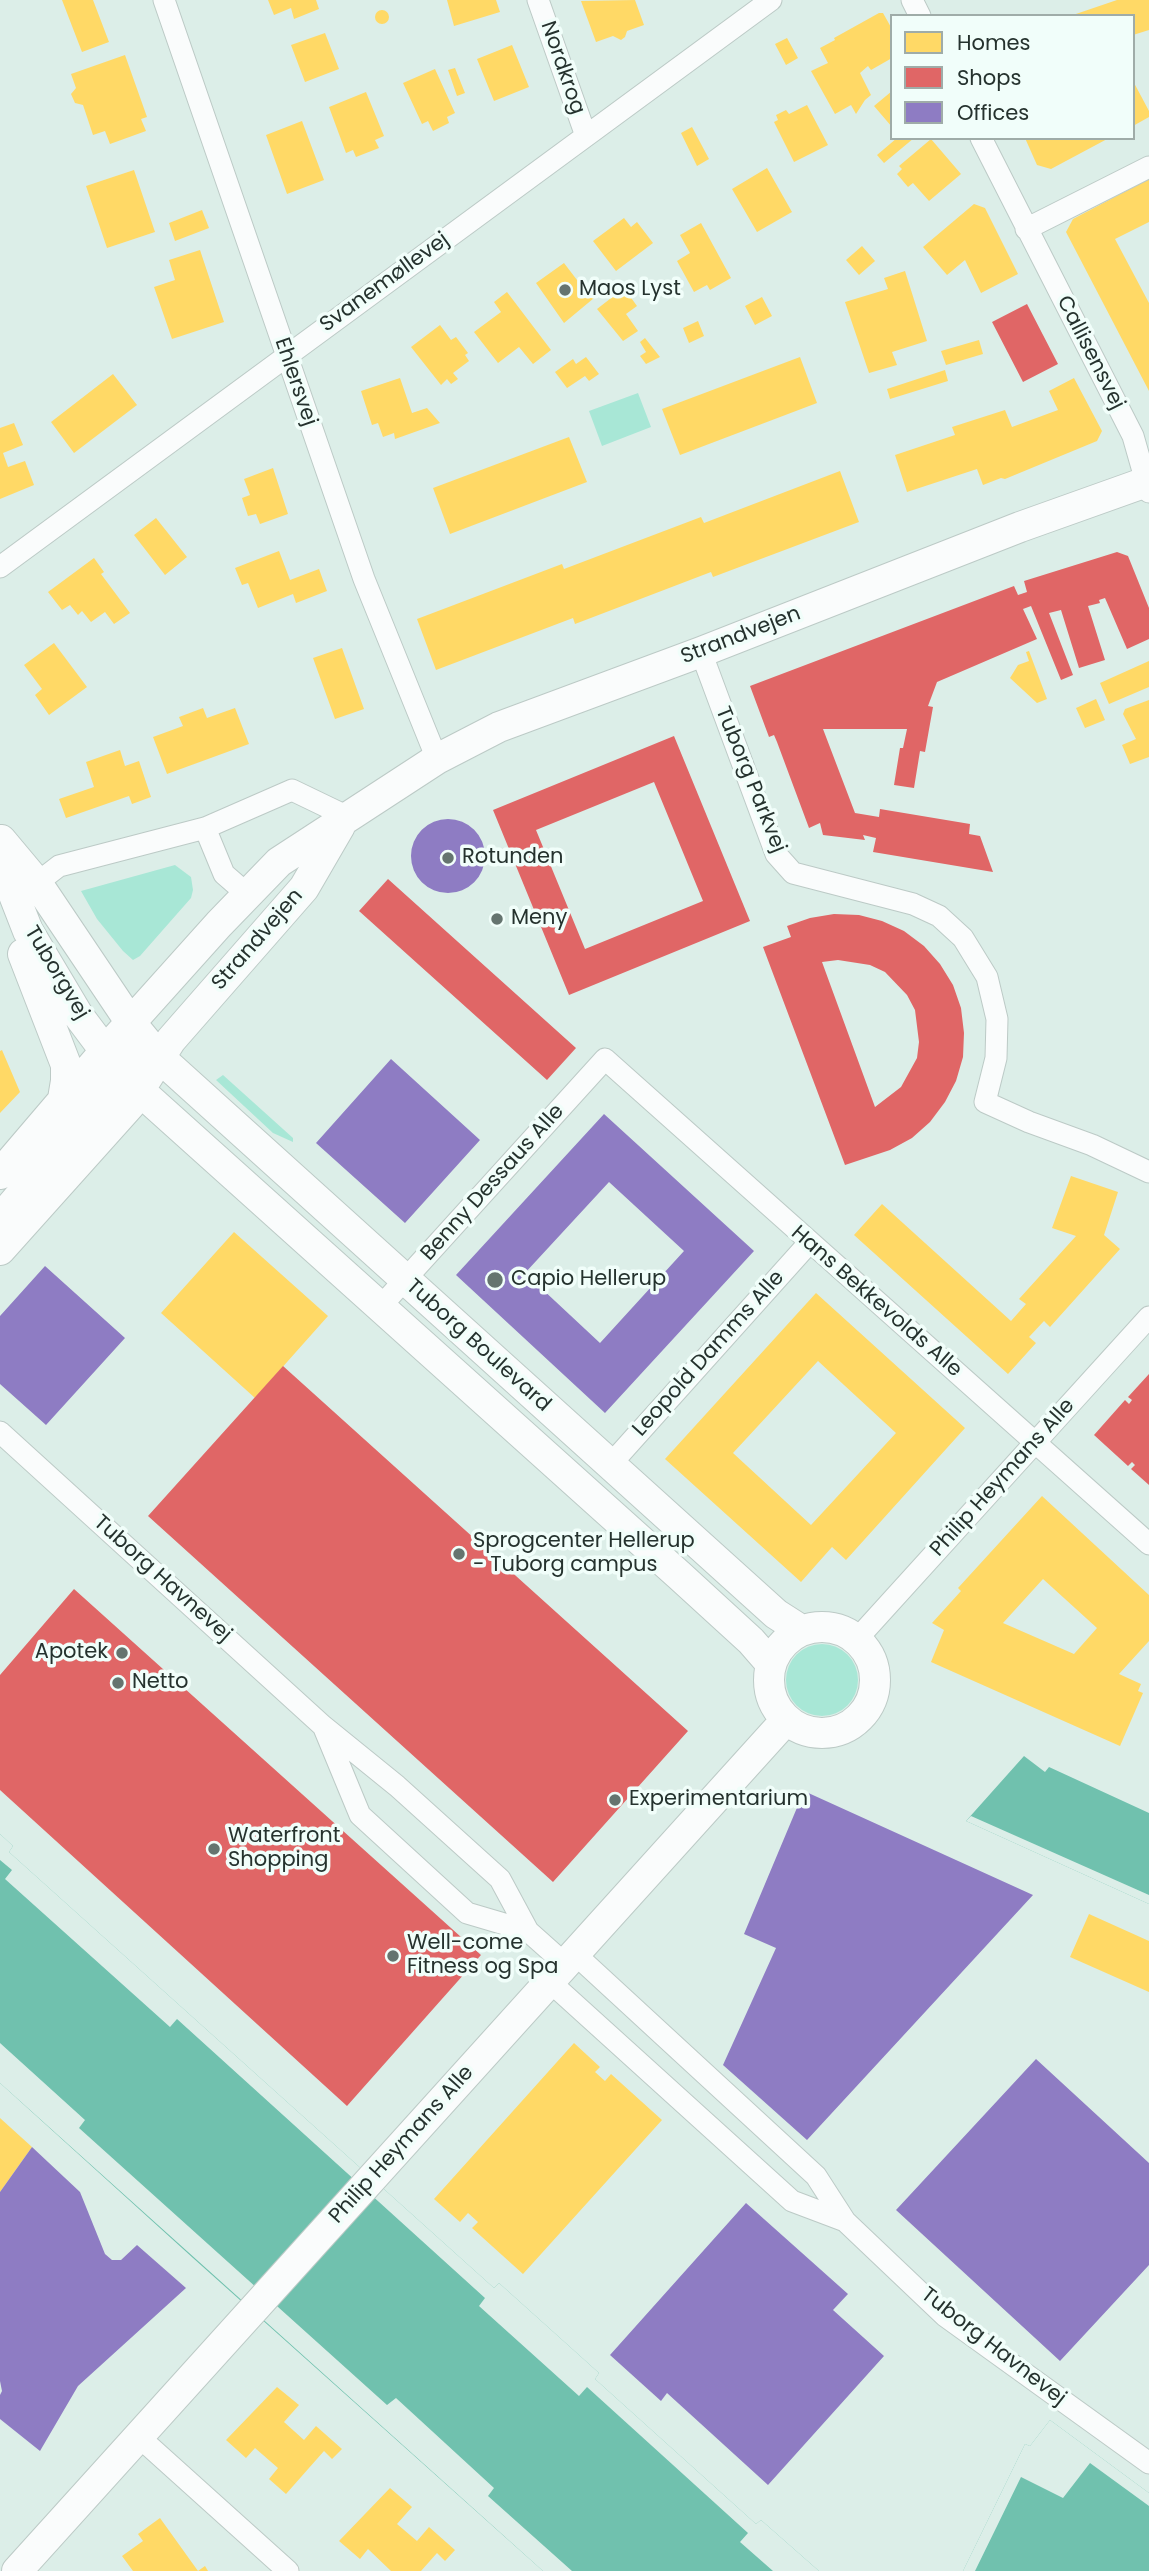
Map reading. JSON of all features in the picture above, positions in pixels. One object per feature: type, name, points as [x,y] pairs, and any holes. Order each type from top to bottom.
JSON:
[{"type":"street","name":"Ehlersvej","points":[[164,0],[364,579],[437,759]]},
{"type":"street","name":"Nordkrog","points":[[538,0],[586,136]]},
{"type":"street","name":"Svanemøllevej","points":[[0,567],[771,0]]},
{"type":"street","name":"Callisensvej","points":[[982,140],[1133,436],[1148,484]]},
{"type":"street","points":[[1027,229],[1149,167]]},
{"type":"street","name":"Strandvejen","points":[[105,1051],[279,862],[437,759],[499,727],[701,652],[1008,531],[1148,484]]},
{"type":"street","name":"Tuborg Parkvej","points":[[701,652],[776,854],[793,873],[913,904],[939,916],[963,938],[987,977],[997,1019],[996,1058],[985,1102],[1149,1172]]},
{"type":"street","points":[[37,883],[60,866],[205,828],[292,790],[346,816]]},
{"type":"street","name":"Strandvejen","points":[[132,1082],[159,1056],[304,888],[346,816]]},
{"type":"street","points":[[205,828],[224,874],[247,894]]},
{"type":"street","name":"Tuborgvej","points":[[1,839],[37,883],[131,1023],[159,1056]]},
{"type":"street","name":"Tuborgvej","points":[[1,839],[2,873],[28,931],[78,1015],[132,1082]]},
{"type":"street","points":[[2,873],[12,927],[66,1065],[63,1099]]},
{"type":"street","points":[[0,1250],[112,1126],[132,1082],[137,1044],[131,1023]]},
{"type":"street","points":[[0,1174],[105,1051]]},
{"type":"street","name":"Tuborg Boulevard","points":[[159,1056],[776,1614],[801,1630]]},
{"type":"street","name":"Benny Dessaus Alle","points":[[381,1306],[605,1059]]},
{"type":"street","name":"Hans Bekkevolds Alle","points":[[605,1059],[1149,1544]]},
{"type":"street","points":[[0,1219],[132,1082]]},
{"type":"street","name":"Tuborg Boulevard","points":[[132,1082],[751,1641],[771,1664]]},
{"type":"street","name":"Leopold Damms Alle","points":[[610,1465],[809,1243]]},
{"type":"street","name":"Philip Heymans Alle","points":[[857,1639],[1149,1317]]},
{"type":"street","name":"Tuborg Havnevej","points":[[0,1432],[323,1726],[397,1786],[500,1879],[528,1931],[792,2202],[845,2221]]},
{"type":"street","points":[[830,1626],[844,1631],[857,1639],[874,1665],[876,1681],[873,1697],[856,1722],[843,1729],[829,1733],[813,1733],[799,1728],[786,1720],[770,1693],[768,1679],[777,1650],[788,1638],[801,1630],[830,1626]]},
{"type":"street","name":"Philip Heymans Alle","points":[[17,2571],[786,1720]]},
{"type":"street","name":"Tuborg Havnevej","points":[[323,1726],[360,1815],[467,1913],[528,1931]]},
{"type":"street","name":"Tuborg Havnevej","points":[[563,1967],[816,2176],[845,2221],[945,2316],[1149,2463]]},
{"type":"street","points":[[138,2436],[288,2571]]},
{"type":"shaded area","points":[[638,393],[651,427],[602,446],[589,411]]},
{"type":"shaded area","points":[[175,865],[191,877],[191,898],[140,956],[133,960],[97,919],[81,891]]},
{"type":"shaded area","points":[[223,1075],[293,1138],[293,1142],[273,1133],[216,1080]]},
{"type":"shaded area","points":[[822,1644],[842,1650],[852,1660],[858,1680],[852,1700],[842,1710],[822,1716],[802,1710],[792,1700],[786,1680],[792,1660],[802,1650]]},
{"type":"shaded area","points":[[1024,1756],[1045,1772],[1049,1767],[1149,1813],[1149,1904],[966,1821]]},
{"type":"shaded area","points":[[0,1834],[13,1846],[9,1852],[494,2288],[499,2283],[599,2373],[595,2379],[756,2524],[761,2520],[819,2571],[543,2571],[193,2258],[0,2083]]},
{"type":"shaded area","points":[[1050,2420],[1149,2493],[1149,2571],[963,2571],[1025,2444],[1030,2446]]},
{"type":"pier","points":[[971,1816],[1149,1895],[1149,1904],[966,1821]]},
{"type":"pier","points":[[0,1834],[13,1846],[9,1852],[494,2288],[499,2283],[599,2373],[595,2379],[756,2524],[761,2520],[819,2571],[773,2571],[740,2542],[748,2533],[587,2387],[579,2396],[479,2306],[485,2298],[177,2019],[170,2027],[5,1879],[12,1870],[0,1860]]},
{"type":"pier","points":[[0,2043],[85,2120],[79,2128],[387,2405],[396,2398],[494,2488],[488,2496],[572,2571],[543,2571],[0,2083]]},
{"type":"pier","points":[[1050,2420],[1149,2493],[1149,2506],[1090,2463],[1063,2498],[1021,2477],[975,2571],[963,2571],[1025,2444],[1030,2446]]},
{"type":"building: Homes","points":[[62,0],[93,0],[109,42],[82,52]]},
{"type":"building: Homes","points":[[268,0],[316,0],[319,9],[294,19],[291,8],[274,15]]},
{"type":"building: Homes","points":[[447,0],[496,0],[500,12],[454,26]]},
{"type":"building: Homes","points":[[635,0],[644,25],[627,31],[621,40],[613,36],[596,42],[581,1]]},
{"type":"building: Homes","points":[[1117,0],[1149,0],[1149,30],[1135,34],[1135,14],[1076,14]]},
{"type":"building: Homes","points":[[382,10],[387,12],[387,22],[382,24],[377,22],[375,17],[377,12]]},
{"type":"building: Homes","points":[[879,13],[883,13],[890,25],[890,59],[871,70],[868,66],[860,73],[871,95],[856,114],[851,105],[835,114],[811,71],[828,63],[820,48],[835,40],[834,38]]},
{"type":"building: Homes","points":[[325,33],[339,69],[305,82],[291,45]]},
{"type":"building: Homes","points":[[787,38],[798,58],[786,65],[775,44]]},
{"type":"building: Homes","points":[[512,45],[529,87],[494,101],[477,59]]},
{"type":"building: Homes","points":[[125,55],[147,117],[141,119],[146,131],[110,144],[105,131],[93,135],[83,105],[75,103],[71,94],[76,88],[71,74]]},
{"type":"building: Homes","points":[[455,68],[465,93],[457,96],[448,70]]},
{"type":"building: Homes","points":[[435,69],[455,113],[447,117],[449,123],[433,131],[428,121],[422,124],[403,83]]},
{"type":"building: Homes","points":[[1135,85],[1149,111],[1149,117],[1135,125]]},
{"type":"building: Homes","points":[[366,92],[384,136],[375,140],[379,148],[356,157],[353,150],[346,153],[329,107]]},
{"type":"building: Homes","points":[[890,93],[890,125],[874,106]]},
{"type":"building: Homes","points":[[807,105],[828,145],[794,162],[774,122],[778,120],[776,115],[786,110],[789,114]]},
{"type":"building: Homes","points":[[302,121],[324,180],[287,194],[266,135]]},
{"type":"building: Homes","points":[[692,127],[709,159],[697,166],[681,133]]},
{"type":"building: Homes","points":[[895,140],[912,140],[884,163],[877,155]]},
{"type":"building: Homes","points":[[932,140],[961,174],[929,201],[913,183],[908,187],[897,174],[902,169],[899,166]]},
{"type":"building: Homes","points":[[1026,140],[1105,140],[1051,169],[1037,165]]},
{"type":"building: Homes","points":[[767,168],[792,212],[757,232],[732,189]]},
{"type":"building: Homes","points":[[134,170],[155,232],[107,248],[86,186]]},
{"type":"building: Homes","points":[[1149,179],[1149,222],[1115,239],[1149,303],[1149,391],[1066,232],[1073,219]]},
{"type":"building: Homes","points":[[974,204],[985,208],[1018,274],[981,293],[965,260],[947,275],[923,247]]},
{"type":"building: Homes","points":[[202,210],[209,228],[175,241],[169,223]]},
{"type":"building: Homes","points":[[624,218],[631,227],[637,222],[653,243],[616,271],[593,241]]},
{"type":"building: Homes","points":[[701,223],[731,278],[710,290],[707,285],[694,292],[677,261],[690,253],[680,235]]},
{"type":"building: Homes","points":[[862,246],[875,261],[859,275],[846,260]]},
{"type":"building: Homes","points":[[200,250],[224,322],[172,339],[154,287],[175,280],[169,260]]},
{"type":"building: Homes","name":"Maos Lyst","points":[[564,263],[577,280],[580,278],[594,298],[564,323],[536,283]]},
{"type":"building: Homes","points":[[905,271],[927,341],[892,352],[897,365],[869,373],[845,302],[888,289],[884,278]]},
{"type":"building: Homes","points":[[624,288],[637,306],[626,314],[638,331],[623,341],[597,309]]},
{"type":"building: Homes","points":[[507,292],[551,350],[533,364],[519,347],[498,363],[474,332],[501,312],[494,302]]},
{"type":"building: Homes","points":[[762,297],[772,316],[755,325],[745,306]]},
{"type":"building: Homes","points":[[698,321],[704,336],[689,343],[683,328]]},
{"type":"building: Homes","points":[[440,325],[451,340],[456,337],[468,353],[465,355],[469,361],[453,373],[458,379],[451,384],[447,379],[441,385],[411,347]]},
{"type":"building: Homes","points":[[645,338],[660,357],[646,364],[640,356],[646,352],[640,342]]},
{"type":"building: Homes","points":[[979,340],[983,354],[946,365],[941,351]]},
{"type":"building: Homes","points":[[586,357],[599,374],[589,381],[585,376],[567,388],[555,372],[573,359],[576,364]]},
{"type":"building: Homes","points":[[800,357],[817,403],[680,455],[662,409]]},
{"type":"building: Homes","points":[[945,370],[948,381],[890,399],[887,389]]},
{"type":"building: Homes","points":[[113,374],[137,405],[74,453],[51,422]]},
{"type":"building: Homes","points":[[400,378],[412,413],[427,408],[440,423],[395,439],[394,433],[383,437],[378,423],[372,425],[361,391]]},
{"type":"building: Homes","points":[[1074,378],[1102,431],[1097,441],[1005,479],[983,485],[977,469],[907,492],[895,455],[955,435],[952,427],[1005,410],[1012,427],[1058,410],[1049,391]]},
{"type":"building: Homes","points":[[14,423],[23,445],[3,453],[8,467],[25,461],[34,485],[0,499],[0,428]]},
{"type":"building: Homes","points":[[569,437],[587,482],[450,534],[433,488]]},
{"type":"building: Homes","points":[[273,468],[288,514],[260,524],[256,514],[248,516],[242,498],[250,495],[244,479]]},
{"type":"building: Homes","points":[[840,471],[859,522],[713,577],[711,572],[575,624],[573,618],[436,670],[417,619],[562,564],[564,569],[701,517],[704,523]]},
{"type":"building: Homes","points":[[156,518],[187,557],[165,575],[134,535]]},
{"type":"building: Homes","points":[[279,551],[290,580],[319,569],[327,591],[296,603],[293,594],[258,608],[248,583],[242,585],[235,568]]},
{"type":"building: Homes","points":[[94,558],[104,572],[101,574],[130,613],[114,624],[105,612],[91,622],[82,611],[78,615],[70,605],[62,610],[48,592]]},
{"type":"building: Homes","points":[[54,643],[87,687],[49,715],[35,695],[42,689],[24,665]]},
{"type":"building: Homes","points":[[342,648],[364,709],[335,719],[313,658]]},
{"type":"building: Homes","points":[[1029,651],[1047,699],[1037,703],[1010,678],[1018,665],[1029,661],[1026,652]]},
{"type":"building: Homes","points":[[1149,661],[1149,687],[1109,704],[1100,683]]},
{"type":"building: Homes","points":[[1096,699],[1105,720],[1085,728],[1076,708]]},
{"type":"building: Homes","points":[[1149,700],[1149,757],[1130,764],[1122,745],[1136,739],[1123,714],[1125,709]]},
{"type":"building: Homes","points":[[203,708],[207,718],[235,708],[249,744],[167,774],[153,737],[183,726],[179,717]]},
{"type":"building: Homes","points":[[120,750],[125,766],[139,761],[151,797],[132,804],[129,796],[66,818],[59,799],[94,787],[86,762]]},
{"type":"building: Homes","points":[[2,1050],[20,1092],[0,1113],[0,1051]]},
{"type":"building: Homes","points":[[1071,1176],[1118,1192],[1104,1235],[1120,1249],[1050,1327],[1044,1321],[1029,1337],[1036,1343],[1008,1374],[854,1235],[882,1204],[1011,1321],[1026,1304],[1019,1299],[1076,1236],[1052,1228]]},
{"type":"building: Homes","points":[[234,1232],[328,1316],[255,1398],[161,1313]]},
{"type":"building: Homes","points":[[816,1293],[965,1428],[846,1560],[832,1547],[801,1582],[665,1459]],"holes":[[[818,1361],[896,1433],[811,1525],[733,1453]]]},
{"type":"building: Homes","points":[[1042,1496],[1149,1595],[1149,1641],[1119,1674],[1141,1684],[1138,1691],[1143,1693],[1120,1746],[931,1662],[944,1630],[932,1623],[961,1591],[958,1588]],"holes":[[[1043,1579],[1097,1628],[1074,1654],[1003,1623]]]},
{"type":"building: Homes","points":[[1089,1914],[1149,1941],[1149,1992],[1070,1957]]},
{"type":"building: Homes","points":[[574,2043],[600,2067],[595,2072],[605,2081],[611,2074],[662,2120],[523,2274],[472,2228],[478,2222],[468,2213],[460,2222],[434,2199]]},
{"type":"building: Homes","points":[[0,2118],[32,2147],[0,2192]]},
{"type":"building: Homes","points":[[277,2387],[299,2405],[284,2422],[304,2440],[316,2426],[342,2449],[332,2459],[324,2451],[286,2494],[269,2479],[278,2468],[255,2448],[246,2458],[226,2440]]},
{"type":"building: Homes","points":[[390,2488],[412,2507],[397,2524],[417,2541],[429,2527],[455,2550],[445,2561],[437,2553],[421,2571],[391,2571],[368,2549],[360,2559],[339,2541]]},
{"type":"building: Homes","points":[[160,2518],[198,2571],[133,2571],[122,2556],[143,2541],[138,2534]]},
{"type":"building: Shops","points":[[1027,304],[1058,364],[1023,382],[992,322]]},
{"type":"building: Shops","points":[[1117,552],[1128,556],[1149,608],[1149,639],[1127,649],[1105,598],[1099,600],[1100,603],[1088,606],[1105,660],[1079,668],[1061,610],[1049,613],[1073,675],[1061,680],[1031,606],[1023,609],[1037,639],[937,682],[928,706],[933,707],[925,752],[920,751],[914,788],[894,785],[900,748],[903,748],[907,729],[823,729],[855,813],[879,817],[880,809],[970,824],[969,834],[980,836],[993,872],[873,852],[876,838],[863,835],[865,840],[823,835],[820,823],[809,828],[777,742],[774,735],[769,737],[750,686],[1014,586],[1018,595],[1027,592],[1024,581]]},
{"type":"building: Shops","points":[[674,736],[750,921],[569,995],[493,810]],"holes":[[[654,782],[703,901],[585,949],[536,830]]]},
{"type":"building: Shops","points":[[388,879],[576,1048],[547,1080],[359,911]]},
{"type":"building: Shops","points":[[834,914],[859,915],[904,931],[924,946],[940,964],[953,985],[961,1008],[963,1057],[956,1081],[945,1102],[930,1122],[912,1138],[890,1150],[845,1165],[763,947],[791,937],[787,926]],"holes":[[[838,960],[870,965],[885,972],[907,995],[915,1010],[919,1042],[917,1058],[901,1087],[875,1107],[822,962]]]},
{"type":"building: Shops","points":[[283,1366],[688,1731],[553,1882],[148,1516]]},
{"type":"building: Shops","points":[[1149,1374],[1149,1485],[1131,1469],[1135,1465],[1132,1462],[1128,1466],[1094,1435],[1125,1400],[1129,1404],[1132,1400],[1128,1397]]},
{"type":"building: Shops","name":"Waterfront Shopping","points":[[74,1589],[481,1955],[347,2106],[0,1790],[0,1675]]},
{"type":"building: Offices","name":"Rotunden","points":[[441,819],[455,819],[469,825],[479,835],[485,856],[479,877],[469,887],[455,893],[441,893],[427,887],[417,877],[411,863],[411,849],[417,835],[427,825]]},
{"type":"building: Offices","points":[[391,1059],[480,1140],[405,1223],[316,1143]]},
{"type":"building: Offices","points":[[604,1114],[754,1251],[605,1413],[456,1275]],"holes":[[[609,1182],[684,1251],[600,1343],[525,1273]]]},
{"type":"building: Offices","points":[[45,1266],[125,1338],[46,1425],[0,1384],[0,1316]]},
{"type":"building: Offices","points":[[804,1791],[1033,1895],[807,2140],[723,2065],[776,1948],[744,1934]]},
{"type":"building: Offices","points":[[1036,2059],[1149,2163],[1149,2265],[1060,2361],[896,2210]]},
{"type":"building: Offices","points":[[32,2147],[80,2192],[105,2254],[112,2260],[121,2260],[137,2245],[186,2288],[78,2386],[40,2451],[0,2419],[0,2192]]},
{"type":"building: Offices","points":[[746,2203],[848,2294],[833,2310],[884,2356],[768,2485],[667,2393],[661,2401],[610,2355]]},
{"type":"place","name":"Maos Lyst","points":[[565,290]]},
{"type":"place","name":"Rotunden","points":[[448,858]]},
{"type":"place","name":"Meny","points":[[497,919]]},
{"type":"place","name":"Capio Hellerup","points":[[495,1280]]},
{"type":"place","name":"Sprogcenter Hellerup - Tuborg campus","points":[[459,1554]]},
{"type":"place","name":"Apotek","points":[[122,1653]]},
{"type":"place","name":"Netto","points":[[118,1683]]},
{"type":"place","name":"Experimentarium","points":[[615,1800]]},
{"type":"place","name":"Waterfront Shopping","points":[[214,1849]]},
{"type":"place","name":"Well-come Fitness og Spa","points":[[393,1956]]}]
